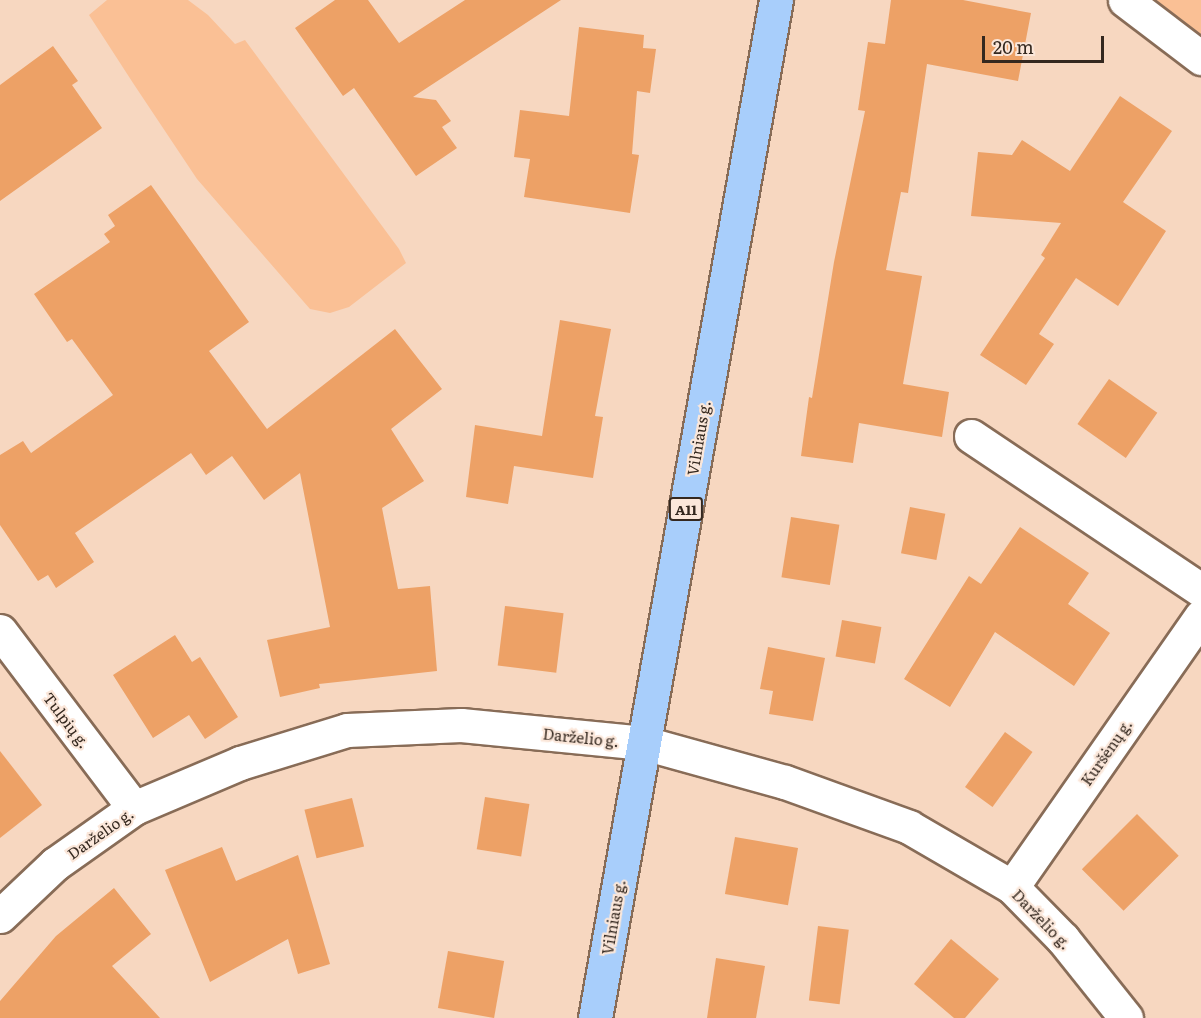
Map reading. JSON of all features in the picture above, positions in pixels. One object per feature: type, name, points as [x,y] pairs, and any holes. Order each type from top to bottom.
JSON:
[{"type":"highway","name":"Vilniaus g.","points":[[595,1018],[776,0]]},
{"type":"street","points":[[1125,0],[1201,57]]},
{"type":"street","points":[[971,436],[1201,590]]},
{"type":"street","name":"Kuršėnų g.","points":[[1012,887],[1201,616]]},
{"type":"street","name":"Tulpių g.","points":[[0,631],[134,808]]},
{"type":"street","name":"Darželio g.","points":[[0,916],[55,864],[134,808],[240,763],[347,730],[461,725],[644,743],[785,782],[909,827],[1012,887],[1063,939],[1126,1018]]},
{"type":"shaded area","points":[[107,0],[188,0],[208,15],[235,44],[245,40],[399,249],[406,263],[349,307],[330,313],[310,309],[197,179],[133,83],[89,15]]},
{"type":"shaded area","points":[[1125,0],[1201,0],[1201,58]]},
{"type":"building","points":[[335,0],[368,0],[399,43],[465,0],[561,0],[413,97],[436,100],[451,121],[442,127],[457,148],[416,176],[354,88],[343,96],[295,28]]},
{"type":"building","points":[[891,0],[963,0],[1031,13],[1018,81],[927,64],[908,193],[901,192],[886,270],[922,276],[903,384],[949,392],[942,437],[859,423],[853,463],[801,456],[809,397],[812,398],[834,262],[865,111],[858,110],[868,42],[885,44]]},
{"type":"building","points":[[579,27],[644,35],[643,48],[656,49],[650,93],[637,91],[632,154],[639,155],[630,213],[524,197],[530,159],[514,157],[520,110],[569,116]]},
{"type":"building","points":[[53,46],[78,81],[72,85],[102,128],[0,201],[0,85]]},
{"type":"building","points":[[1120,96],[1172,131],[1123,202],[1166,231],[1118,306],[1076,278],[1039,334],[1054,344],[1026,385],[980,355],[1045,258],[1041,255],[1061,223],[971,216],[978,152],[1012,155],[1022,140],[1070,171]]},
{"type":"building","points":[[151,185],[249,322],[209,351],[267,429],[395,329],[442,389],[391,429],[424,481],[382,508],[398,589],[430,586],[437,671],[319,684],[320,688],[280,697],[267,640],[330,627],[300,473],[264,500],[232,456],[206,475],[191,453],[75,533],[94,562],[56,588],[48,575],[38,581],[0,525],[0,455],[23,441],[31,453],[113,395],[72,339],[67,342],[34,294],[110,242],[104,234],[115,226],[108,215]]},
{"type":"building","points":[[560,320],[611,329],[595,416],[603,417],[593,478],[514,466],[508,504],[466,497],[475,425],[542,436]]},
{"type":"building","points":[[1109,379],[1157,413],[1126,458],[1077,424]]},
{"type":"building","points":[[910,507],[945,514],[936,560],[901,553]]},
{"type":"building","points":[[791,517],[839,525],[830,585],[781,577]]},
{"type":"building","points":[[1020,527],[1089,573],[1068,604],[1110,633],[1074,686],[995,632],[950,707],[904,679],[969,576],[981,584]]},
{"type":"building","points":[[505,606],[564,613],[556,673],[498,666]]},
{"type":"building","points":[[842,620],[881,627],[875,663],[836,656]]},
{"type":"building","points":[[175,635],[192,662],[200,657],[238,717],[205,739],[189,715],[153,738],[113,675]]},
{"type":"building","points":[[768,647],[825,658],[813,721],[769,714],[773,691],[760,689]]},
{"type":"building","points":[[1005,732],[1033,752],[993,807],[965,787]]},
{"type":"building","points":[[0,751],[42,805],[0,838]]},
{"type":"building","points":[[485,797],[529,804],[521,856],[477,849]]},
{"type":"building","points":[[352,798],[364,847],[317,858],[304,810]]},
{"type":"building","points":[[1137,814],[1179,856],[1124,911],[1082,869]]},
{"type":"building","points":[[735,837],[798,848],[788,905],[725,894]]},
{"type":"building","points":[[222,847],[236,881],[298,855],[330,964],[298,974],[288,939],[210,982],[165,870]]},
{"type":"building","points":[[114,888],[151,934],[112,966],[160,1018],[0,1018],[0,1001],[56,936]]},
{"type":"building","points":[[818,926],[849,930],[840,1004],[809,1000]]},
{"type":"building","points":[[951,939],[999,979],[965,1018],[954,1018],[914,984]]},
{"type":"building","points":[[448,951],[504,961],[494,1018],[438,1008]]},
{"type":"building","points":[[716,958],[765,966],[756,1018],[707,1018]]}]
